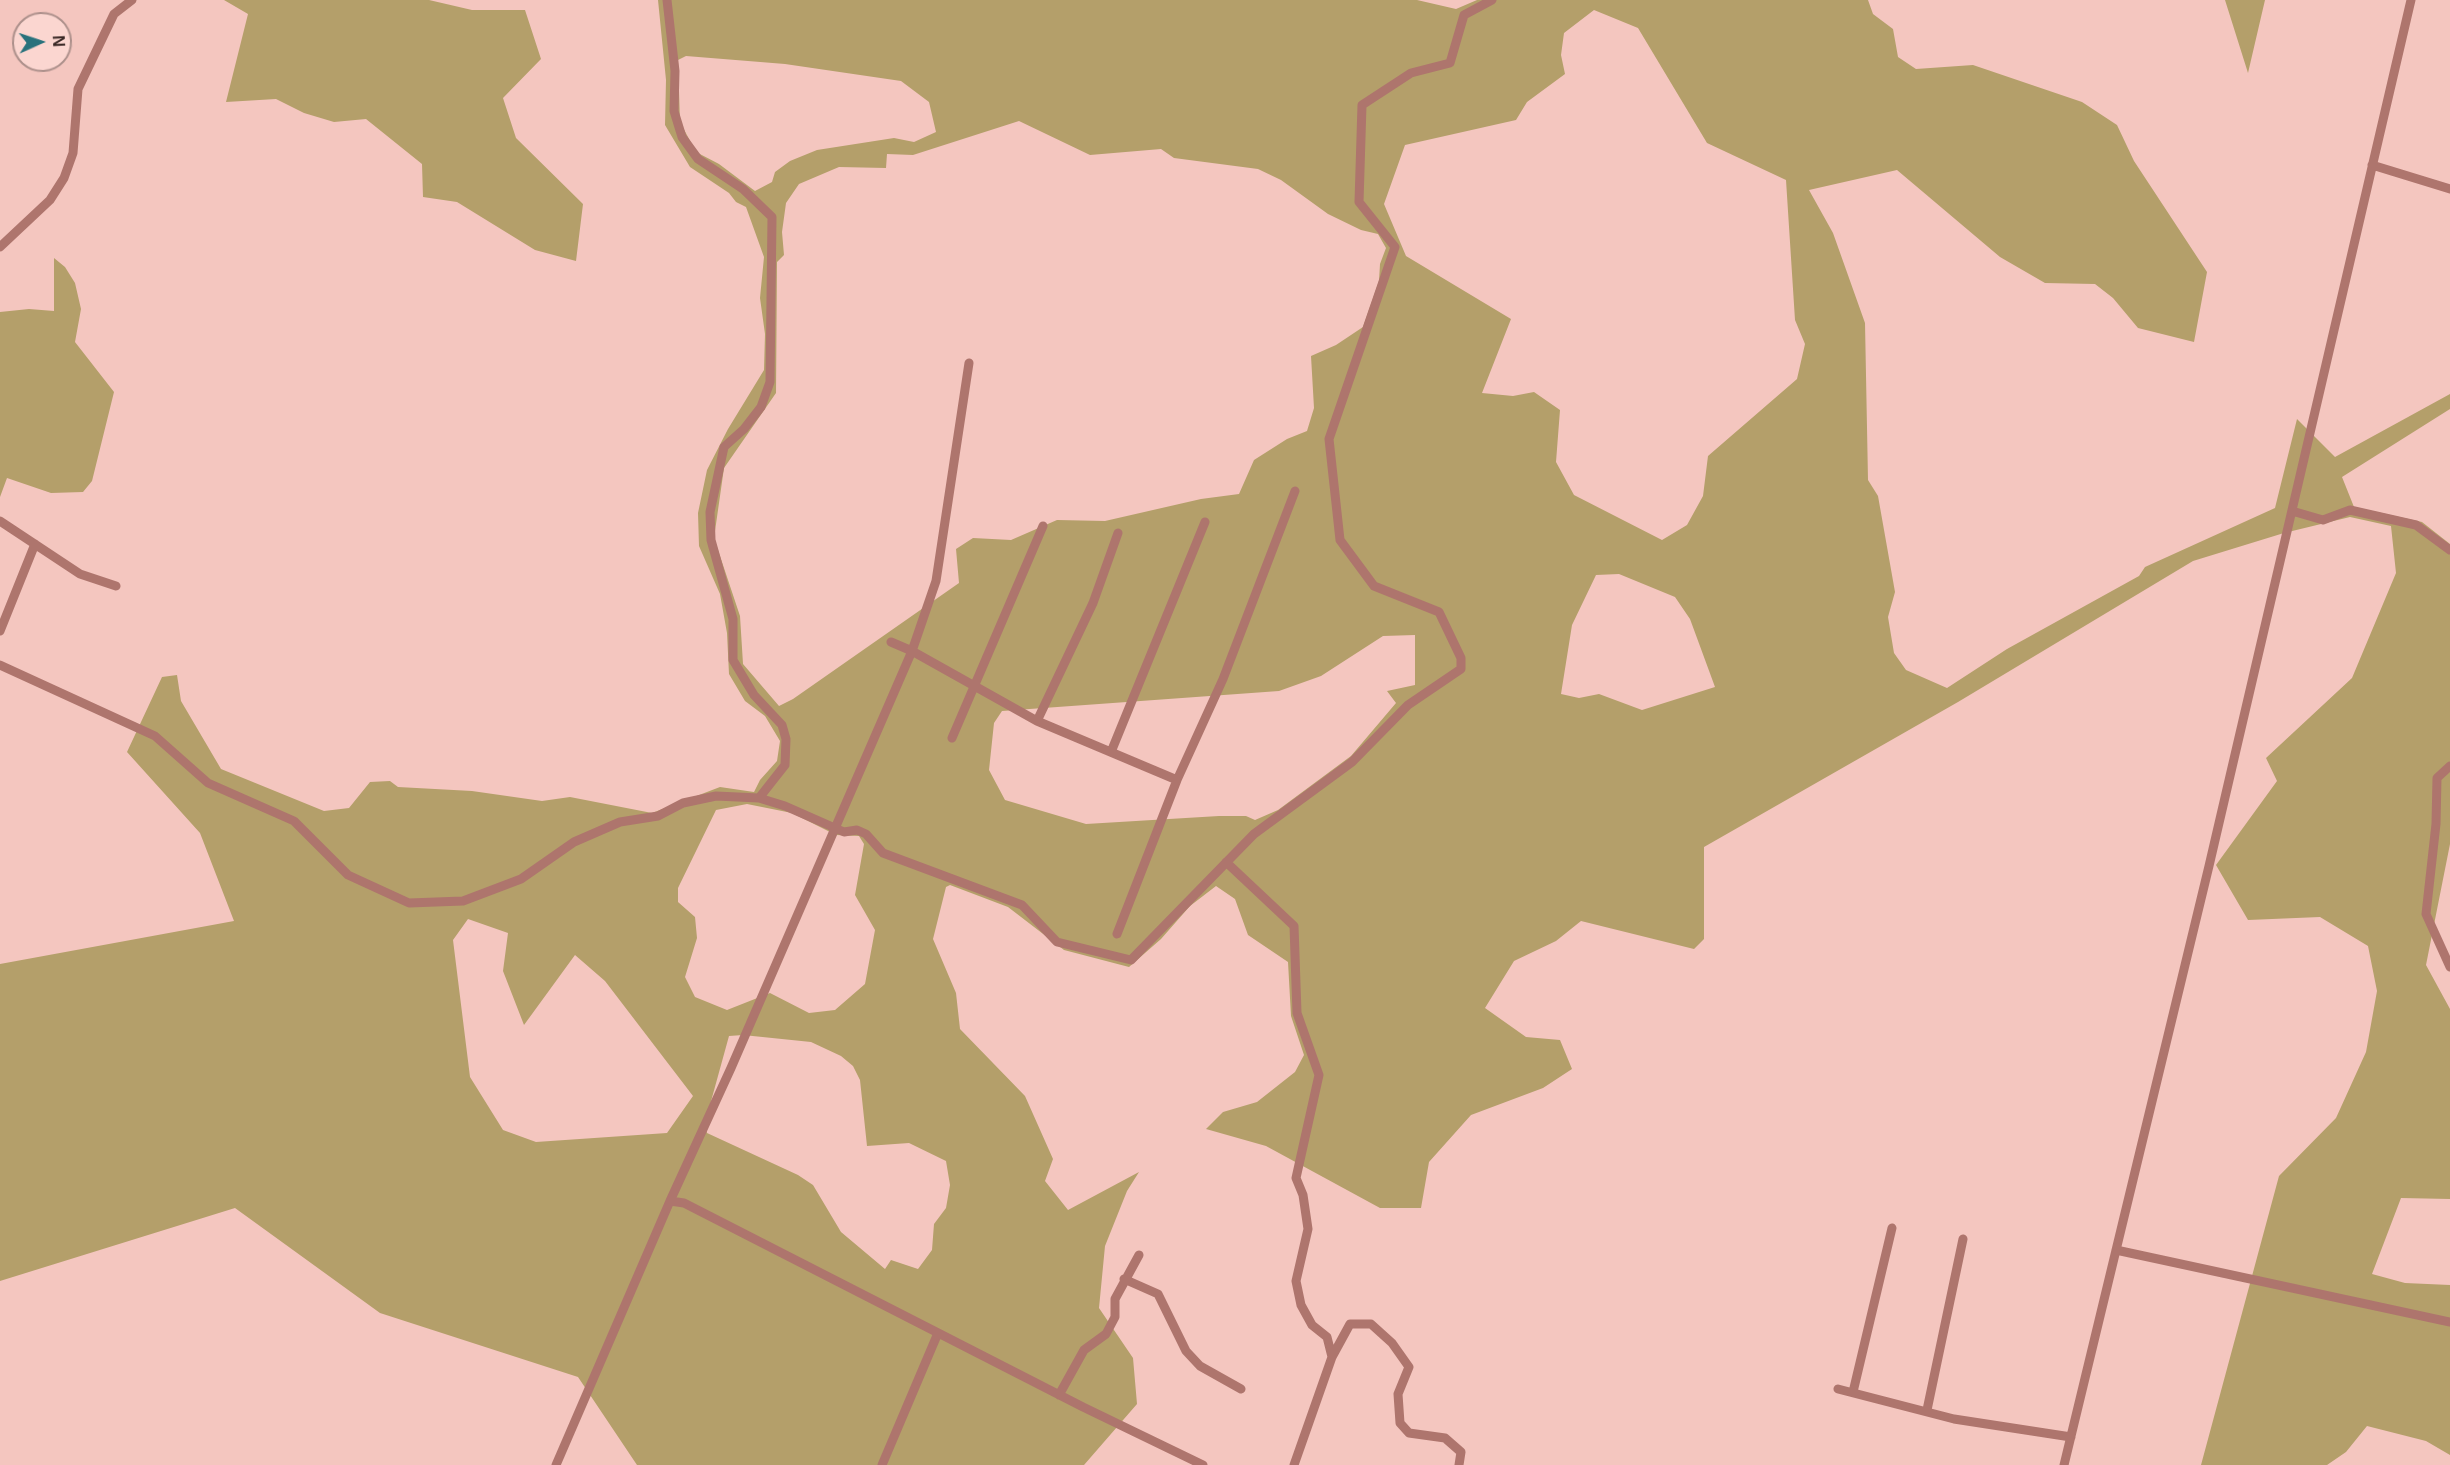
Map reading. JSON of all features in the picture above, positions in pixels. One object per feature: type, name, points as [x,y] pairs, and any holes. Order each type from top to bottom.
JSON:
[{"type":"street","points":[[0,247],[50,200],[64,178],[73,153],[78,89],[114,14],[132,0]]},
{"type":"street","points":[[667,0],[675,71],[674,111],[682,137],[698,159],[743,189],[772,217],[770,382],[761,407],[744,429],[724,447],[710,512],[711,540],[733,619],[733,660],[754,695],[782,725],[786,739],[784,765],[759,798]]},
{"type":"street","points":[[0,665],[155,736],[208,783],[294,821],[348,875],[409,903],[463,901],[521,879],[574,842],[620,822],[658,816],[683,803],[716,796],[759,798],[785,806],[844,832],[857,830],[866,834],[883,853],[1022,906],[1057,942],[1131,960],[1254,834],[1352,762],[1408,705],[1461,669],[1461,658],[1439,612],[1374,586],[1340,540],[1329,439],[1395,247],[1359,202],[1362,105],[1411,73],[1450,63],[1464,15],[1492,0]]},
{"type":"street","points":[[2064,1465],[2292,511],[2411,0]]},
{"type":"street","points":[[2372,165],[2450,189]]},
{"type":"street","points":[[556,1465],[912,651],[936,581],[969,363]]},
{"type":"street","points":[[1118,934],[1177,780],[1223,679],[1295,491]]},
{"type":"street","points":[[2292,511],[2322,520],[2350,510],[2416,525],[2450,550]]},
{"type":"street","points":[[0,521],[80,574],[116,586]]},
{"type":"street","points":[[1111,752],[1205,522]]},
{"type":"street","points":[[952,738],[1043,526]]},
{"type":"street","points":[[1037,721],[1093,603],[1118,533]]},
{"type":"street","points":[[0,631],[35,544]]},
{"type":"street","points":[[891,642],[912,651],[1037,721],[1177,780]]},
{"type":"street","points":[[2450,766],[2437,778],[2436,824],[2426,914],[2450,967]]},
{"type":"street","points":[[1226,862],[1293,926],[1297,1013],[1319,1075],[1296,1178],[1303,1195],[1308,1229],[1296,1281],[1301,1305],[1312,1325],[1327,1337],[1332,1357]]},
{"type":"street","points":[[670,1201],[684,1203],[1059,1395],[1203,1465]]},
{"type":"street","points":[[1853,1392],[1892,1228]]},
{"type":"street","points":[[1927,1410],[1963,1239]]},
{"type":"street","points":[[2115,1250],[2450,1322]]},
{"type":"street","points":[[1059,1395],[1084,1350],[1106,1334],[1115,1317],[1115,1299],[1124,1279],[1139,1256]]},
{"type":"street","points":[[1124,1279],[1158,1294],[1186,1351],[1200,1366],[1241,1389]]},
{"type":"street","points":[[1294,1465],[1332,1357],[1350,1324],[1371,1324],[1392,1343],[1409,1367],[1398,1394],[1400,1423],[1409,1433],[1445,1438],[1461,1452],[1460,1465]]},
{"type":"street","points":[[882,1465],[938,1333]]},
{"type":"street","points":[[1838,1389],[1927,1410],[1954,1419],[2071,1437]]},
{"type":"shaded area","points":[[224,0],[429,0],[472,10],[525,10],[541,59],[503,98],[516,138],[583,204],[576,261],[535,250],[457,202],[423,197],[422,164],[366,119],[334,122],[304,113],[276,99],[226,102],[248,14]]},
{"type":"shaded area","points":[[658,0],[1417,0],[1456,9],[1477,0],[1868,0],[1873,14],[1893,29],[1898,57],[1916,69],[1973,65],[2082,102],[2117,125],[2134,161],[2207,272],[2194,342],[2138,328],[2113,298],[2095,284],[2045,283],[2000,257],[1897,170],[1809,190],[1833,233],[1865,323],[1868,480],[1878,496],[1895,592],[1888,617],[1894,653],[1906,670],[1947,688],[2007,649],[2139,576],[2145,567],[2275,508],[2297,419],[2335,457],[2450,394],[2450,409],[2342,477],[2354,507],[2422,522],[2450,544],[2450,844],[2426,965],[2450,1009],[2450,1199],[2401,1198],[2372,1274],[2405,1283],[2450,1285],[2450,1455],[2426,1441],[2367,1426],[2346,1452],[2327,1465],[2201,1465],[2279,1176],[2336,1118],[2366,1052],[2377,991],[2368,946],[2320,917],[2248,920],[2216,865],[2277,781],[2266,758],[2352,678],[2396,573],[2391,526],[2350,517],[2284,533],[2193,561],[1958,702],[1704,847],[1704,939],[1694,949],[1581,921],[1556,941],[1514,961],[1485,1008],[1526,1037],[1560,1040],[1572,1069],[1543,1088],[1471,1115],[1429,1162],[1421,1208],[1380,1208],[1266,1146],[1206,1129],[1223,1112],[1257,1102],[1295,1072],[1304,1055],[1291,1016],[1288,962],[1248,935],[1235,899],[1216,886],[1190,906],[1161,939],[1129,967],[1064,950],[1008,907],[950,885],[946,887],[933,939],[956,993],[960,1029],[1025,1096],[1053,1159],[1045,1181],[1068,1210],[1139,1172],[1127,1191],[1105,1246],[1099,1308],[1133,1358],[1137,1404],[1084,1465],[637,1465],[578,1377],[380,1313],[235,1208],[0,1281],[0,964],[234,921],[200,833],[127,752],[162,677],[177,675],[181,701],[221,769],[324,811],[349,808],[370,782],[390,781],[398,787],[472,791],[542,801],[570,797],[652,813],[720,787],[754,792],[760,780],[777,761],[780,741],[765,716],[745,701],[729,674],[727,633],[720,594],[699,546],[698,513],[707,470],[728,429],[764,370],[765,334],[760,298],[764,257],[746,207],[690,167],[665,125],[666,80]],"holes":[[[1594,10],[1638,28],[1707,143],[1786,180],[1795,320],[1805,344],[1797,379],[1708,456],[1703,496],[1687,525],[1662,540],[1574,495],[1556,462],[1560,410],[1534,392],[1513,396],[1482,393],[1511,319],[1406,256],[1384,204],[1405,145],[1516,120],[1527,102],[1565,74],[1561,55],[1564,33]],[[686,56],[785,64],[901,81],[929,102],[936,132],[914,142],[894,138],[817,150],[790,161],[775,172],[772,182],[755,191],[719,164],[696,152],[680,122],[678,60]],[[1019,121],[1090,155],[1161,149],[1174,158],[1258,169],[1281,180],[1328,214],[1361,230],[1378,234],[1386,248],[1380,264],[1379,281],[1363,327],[1336,345],[1311,356],[1314,408],[1307,431],[1287,439],[1254,460],[1239,494],[1201,499],[1105,521],[1057,520],[1011,540],[973,538],[956,549],[959,583],[793,699],[779,706],[743,664],[740,616],[714,538],[724,468],[776,393],[777,262],[784,255],[782,232],[786,203],[799,184],[839,167],[886,168],[887,154],[913,155]],[[1619,574],[1675,597],[1690,619],[1715,687],[1642,710],[1599,694],[1579,698],[1561,694],[1572,625],[1596,575]],[[1415,635],[1415,685],[1387,691],[1396,703],[1351,756],[1278,810],[1255,820],[1246,816],[1219,816],[1086,824],[1005,800],[989,770],[994,723],[1002,711],[1279,691],[1321,676],[1383,636]],[[747,804],[792,813],[836,835],[859,836],[864,844],[855,895],[875,930],[865,984],[835,1010],[809,1013],[770,993],[727,1010],[695,997],[685,977],[697,938],[695,917],[678,902],[678,888],[716,810]],[[468,919],[508,933],[503,971],[524,1025],[575,955],[605,981],[693,1096],[667,1133],[536,1142],[503,1130],[470,1077],[453,940]],[[743,1035],[811,1042],[841,1056],[853,1066],[860,1080],[867,1146],[909,1143],[946,1161],[950,1185],[946,1208],[934,1224],[932,1250],[918,1269],[891,1260],[885,1269],[841,1232],[813,1185],[798,1175],[707,1133],[705,1123],[729,1036]]]},
{"type":"shaded area","points":[[2225,0],[2265,0],[2248,73]]},
{"type":"shaded area","points":[[54,258],[65,267],[75,283],[81,309],[75,342],[114,392],[92,481],[83,492],[51,493],[7,478],[0,497],[0,312],[29,309],[54,311]]}]
